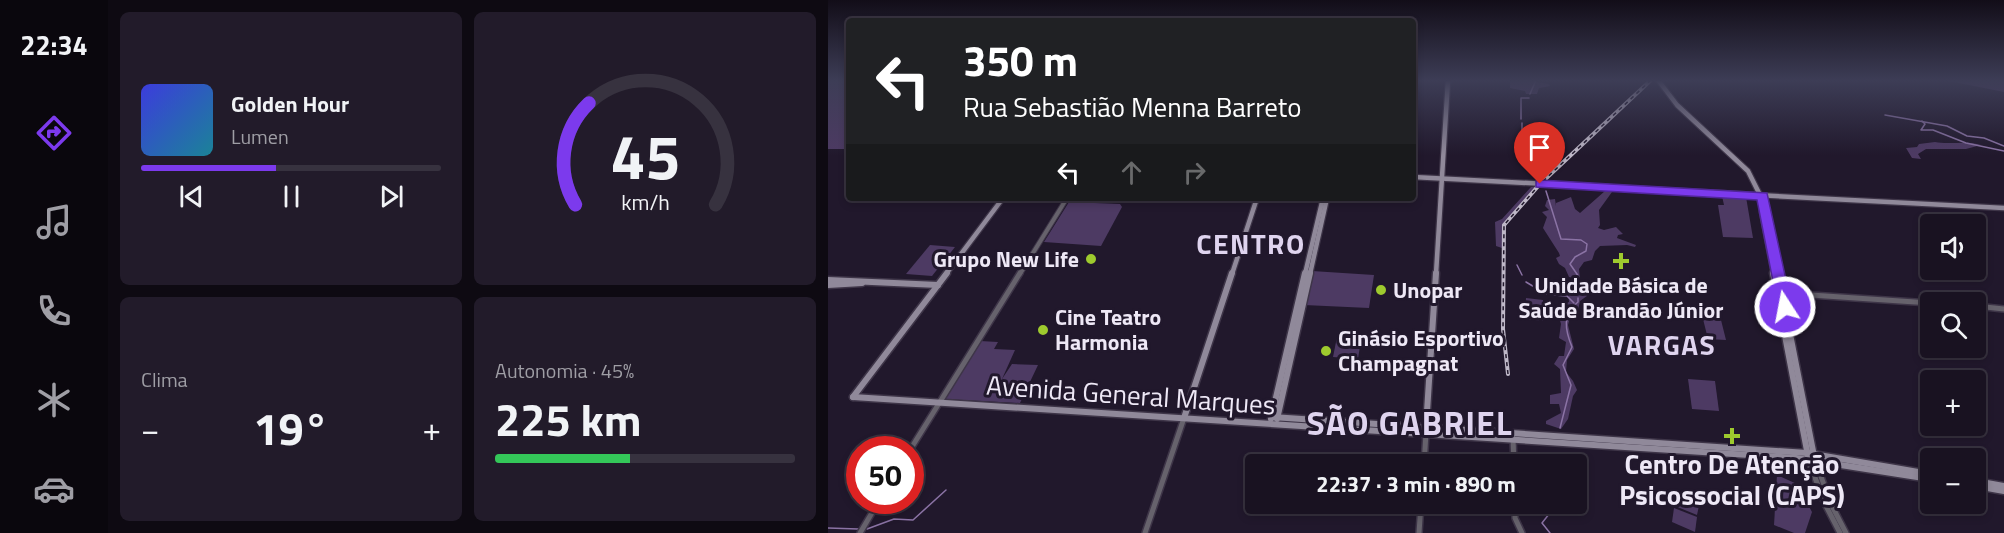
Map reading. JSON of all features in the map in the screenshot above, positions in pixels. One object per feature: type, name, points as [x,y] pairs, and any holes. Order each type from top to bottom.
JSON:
[{"type":"main road","points":[[1426,430],[1446,105]]},
{"type":"main road","points":[[1677,105],[1748,171],[1761,195],[1811,456]]},
{"type":"main road","points":[[1416,177],[2004,208]]},
{"type":"main road","points":[[828,283],[879,281],[938,285],[1001,201]]},
{"type":"main road","points":[[1184,418],[1256,201]]},
{"type":"main road","points":[[1274,421],[1324,201]]},
{"type":"main road","name":"Avenida General Marques","points":[[938,285],[854,397],[1184,418],[1513,435],[1811,456]]},
{"type":"main road","points":[[1811,456],[1920,472]]},
{"type":"main road","points":[[1811,456],[1920,477]]},
{"type":"main road","points":[[1986,483],[2004,486]]},
{"type":"main road","points":[[1986,488],[2004,491]]},
{"type":"street","points":[[918,436],[1065,201]]},
{"type":"street","points":[[1780,293],[1920,302]]},
{"type":"street","points":[[1986,307],[2004,309]]},
{"type":"street","points":[[1145,533],[1184,418]]},
{"type":"street","points":[[1425,454],[1426,430]]},
{"type":"street","points":[[1513,435],[1514,454]]},
{"type":"street","points":[[1811,456],[1825,504],[1840,533]]},
{"type":"street","points":[[1811,456],[1846,533]]},
{"type":"street","points":[[860,533],[871,514]]},
{"type":"street","points":[[1419,533],[1420,514]]},
{"type":"street","points":[[1515,514],[1522,533]]},
{"type":"shaded area","points":[[828,105],[846,105],[846,149],[828,149]]},
{"type":"shaded area","points":[[1935,142],[1981,145],[1966,149],[1926,149],[1918,154],[1921,159],[1912,158],[1906,148]]},
{"type":"shaded area","points":[[1540,186],[1508,222],[1505,228],[1505,249],[1496,246],[1495,222],[1502,219],[1531,187]]},
{"type":"shaded area","points":[[1605,191],[1612,192],[1599,210],[1600,225],[1598,228],[1604,230],[1616,227],[1623,234],[1618,235],[1617,238],[1636,245],[1635,247],[1600,246],[1595,251],[1592,260],[1584,262],[1579,269],[1580,279],[1569,277],[1565,268],[1559,264],[1556,258],[1560,256],[1559,253],[1543,228],[1547,217],[1542,212],[1549,210],[1545,206],[1547,200],[1555,199],[1556,206],[1556,203],[1571,197],[1575,209],[1580,213]]},
{"type":"shaded area","points":[[1722,196],[1746,197],[1753,238],[1723,237],[1718,205],[1724,205]]},
{"type":"shaded area","points":[[1069,202],[1120,204],[1122,207],[1101,246],[1044,242]]},
{"type":"shaded area","points":[[930,245],[955,247],[932,276],[906,274]]},
{"type":"shaded area","points":[[1312,271],[1374,275],[1369,308],[1304,305]]},
{"type":"shaded area","points":[[1570,281],[1582,283],[1581,290],[1591,293],[1580,301],[1578,310],[1572,310],[1568,325],[1574,349],[1567,360],[1566,372],[1577,390],[1573,396],[1568,419],[1561,429],[1546,424],[1546,421],[1561,413],[1559,404],[1550,404],[1550,395],[1561,393],[1560,369],[1554,364],[1559,356],[1564,356],[1566,342],[1559,338],[1561,324],[1559,317],[1564,311],[1562,305],[1569,302]]},
{"type":"shaded area","points":[[1526,298],[1543,300],[1543,321],[1525,319]]},
{"type":"shaded area","points":[[1702,315],[1720,316],[1726,340],[1708,339]]},
{"type":"shaded area","points":[[1338,332],[1362,333],[1358,359],[1333,357]]},
{"type":"shaded area","points":[[980,341],[998,342],[994,349],[1015,350],[1002,379],[1012,364],[1038,365],[1020,403],[945,399]]},
{"type":"shaded area","points":[[1688,379],[1715,381],[1719,411],[1692,409]]},
{"type":"shaded area","points":[[1777,475],[1797,484],[1812,512],[1805,533],[1794,533],[1774,525]]},
{"type":"shaded area","points":[[1678,493],[1700,501],[1697,515],[1675,506]]},
{"type":"shaded area","points":[[1674,508],[1697,517],[1695,532],[1672,522]]},
{"type":"waterway","points":[[1521,105],[1521,119]]},
{"type":"waterway","points":[[1885,115],[1923,122]]},
{"type":"waterway","points":[[1923,122],[1947,126],[1967,136],[1984,138],[2004,146]]},
{"type":"waterway","points":[[1923,122],[1925,124],[1921,130],[1933,130],[1966,143],[2004,151]]},
{"type":"waterway","points":[[1522,123],[1522,146]]},
{"type":"waterway","points":[[1524,151],[1534,165],[1539,182]]},
{"type":"waterway","points":[[1546,191],[1561,239],[1581,240],[1587,244],[1586,251],[1575,257],[1570,264],[1579,277]]},
{"type":"waterway","points":[[1517,265],[1522,275]]},
{"type":"waterway","points":[[1526,282],[1546,294]]},
{"type":"waterway","points":[[1574,295],[1570,287],[1580,285]]},
{"type":"waterway","points":[[1554,295],[1567,296],[1574,303]]},
{"type":"waterway","points":[[1560,428],[1571,385],[1563,365],[1572,347],[1566,323],[1569,312],[1578,302],[1578,298]]},
{"type":"waterway","points":[[867,529],[894,519],[913,520],[946,490]]},
{"type":"waterway","points":[[1549,514],[1542,523],[1550,533]]},
{"type":"waterway","points":[[828,528],[858,529]]},
{"type":"railway","points":[[1508,374],[1503,329],[1504,225],[1540,184],[1624,105]]},
{"type":"place","name":"Grupo New Life","points":[[1091,259]]},
{"type":"place","name":"Unidade Básica de Saúde Brandão Júnior","points":[[1621,261]]},
{"type":"place","name":"Unopar","points":[[1381,290]]},
{"type":"place","name":"Cine Teatro Harmonia","points":[[1043,330]]},
{"type":"place","name":"Ginásio Esportivo Champagnat","points":[[1326,351]]},
{"type":"place","name":"Centro De Atenção Psicossocial (CAPS)","points":[[1732,436]]},
{"type":"district","name":"CENTRO","points":[[1251,243]]},
{"type":"district","name":"VARGAS","points":[[1662,344]]},
{"type":"district","name":"SÃO GABRIEL","points":[[1410,423]]},
{"type":"route","points":[[1540,184],[1763,196],[1785,307]]}]
